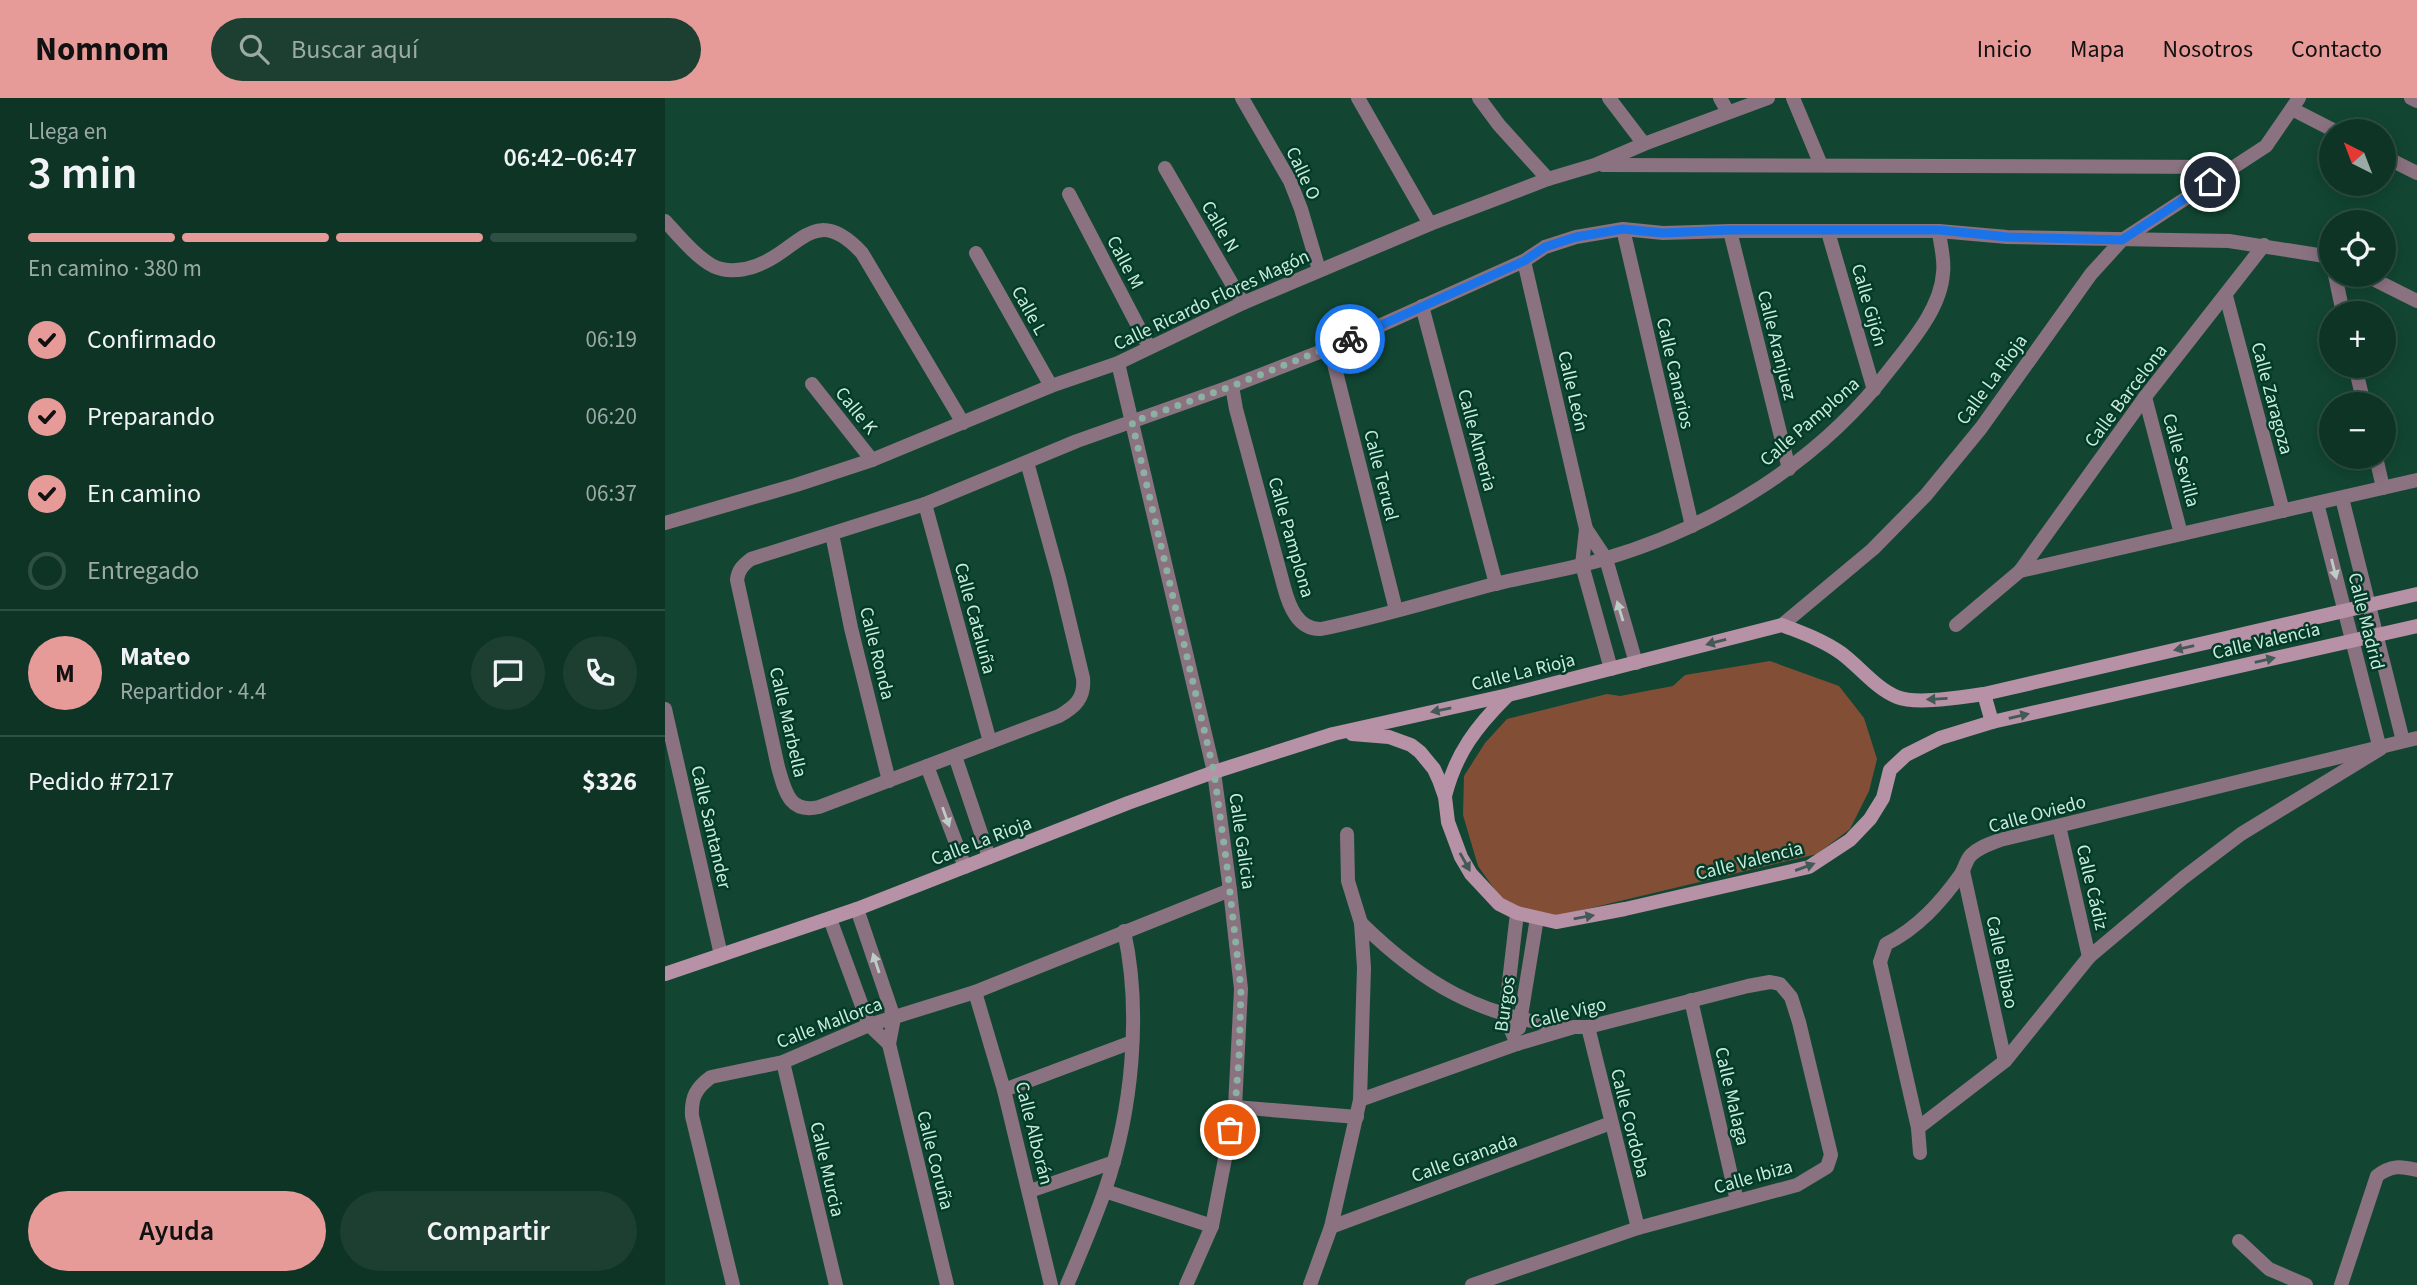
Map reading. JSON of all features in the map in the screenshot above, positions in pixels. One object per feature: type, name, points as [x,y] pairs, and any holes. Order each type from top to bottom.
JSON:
[{"type":"street","name":"Calle O","points":[[1242,98],[1290,181],[1319,270]]},
{"type":"street","points":[[1358,98],[1430,224]]},
{"type":"street","points":[[1479,98],[1499,125],[1548,179]]},
{"type":"street","points":[[1609,98],[1644,144]]},
{"type":"street","points":[[1720,98],[1728,112]]},
{"type":"street","name":"Calle Ricardo Flores Magón","points":[[665,522],[796,485],[872,460],[1051,386],[1118,363],[1244,303],[1430,224],[1548,179],[1595,165],[1768,98]]},
{"type":"street","points":[[1793,98],[1821,165]]},
{"type":"street","points":[[2411,98],[2417,101]]},
{"type":"street","points":[[1595,165],[2232,167],[2266,146],[2295,104],[2319,120]]},
{"type":"street","points":[[2396,162],[2417,173]]},
{"type":"street","name":"Calle La Rioja","points":[[665,974],[830,919],[1214,772],[1333,734],[1508,695],[1782,625],[1873,549],[1926,495],[1981,428],[2091,274],[2122,240],[2232,167]]},
{"type":"street","name":"Calle N","points":[[1165,168],[1244,303]]},
{"type":"street","name":"Calle M","points":[[1069,194],[1149,347]]},
{"type":"street","points":[[665,221],[713,266],[727,271],[756,267],[818,229],[831,229],[843,234],[862,253],[963,423]]},
{"type":"street","points":[[1232,386],[1330,348],[1524,261],[1545,247],[1576,237],[1623,229],[1663,233],[1730,230],[1939,230],[2007,237],[2229,241],[2319,256]]},
{"type":"street","name":"Calle Canarios","points":[[1623,229],[1692,526]]},
{"type":"street","name":"Calle Aranjuez","points":[[1730,230],[1789,470]]},
{"type":"street","name":"Calle Pamplona","points":[[1232,386],[1288,601],[1302,624],[1321,629],[1606,559],[1692,526],[1789,470],[1874,390],[1908,345],[1940,291],[1944,271],[1939,230]]},
{"type":"street","name":"Calle Gijón","points":[[1828,232],[1874,390]]},
{"type":"street","name":"Calle Barcelona","points":[[1956,625],[2020,571],[2145,397],[2264,245]]},
{"type":"street","name":"Calle L","points":[[976,253],[1051,386]]},
{"type":"street","name":"Calle León","points":[[1524,261],[1586,529],[1582,565],[1611,669]]},
{"type":"street","points":[[2389,287],[2417,301]]},
{"type":"street","name":"Calle Zaragoza","points":[[2226,296],[2283,511]]},
{"type":"street","name":"Calle Almeria","points":[[1422,306],[1496,584]]},
{"type":"street","name":"Calle Teruel","points":[[1330,348],[1396,610]]},
{"type":"street","name":"Calle Galicia","points":[[1118,363],[1214,772],[1241,989],[1235,1107],[1212,1226],[1186,1285]]},
{"type":"street","name":"Calle K","points":[[812,384],[872,460]]},
{"type":"street","name":"Calle Marbella","points":[[1027,462],[1059,578],[1084,689],[1081,698],[1059,716],[890,781],[806,810],[796,806],[784,788],[778,767],[737,580],[738,571],[751,559],[925,504],[1027,462],[1232,386]]},
{"type":"street","name":"Calle Sevilla","points":[[2145,397],[2181,534]]},
{"type":"street","points":[[2379,469],[2383,488]]},
{"type":"street","name":"Calle Barcelona","points":[[2020,571],[2417,480]]},
{"type":"street","name":"Calle Madrid","points":[[2343,498],[2377,635],[2410,740]]},
{"type":"street","name":"Calle Madrid","points":[[2317,503],[2380,749]]},
{"type":"street","name":"Calle Cataluña","points":[[925,504],[990,742]]},
{"type":"street","name":"Calle León","points":[[1586,529],[1606,559],[1636,663]]},
{"type":"street","name":"Calle Ronda","points":[[832,534],[851,628],[890,781]]},
{"type":"street","name":"Calle Valencia","points":[[1782,625],[1814,637],[1842,654],[1863,674],[1897,697],[1933,700],[1984,694],[2417,594]]},
{"type":"street","name":"Calle Valencia","points":[[1333,734],[1389,737],[1411,745],[1420,752],[1434,769],[1445,797],[1448,822],[1461,857],[1471,874],[1499,904],[1517,912],[1556,922],[1809,867],[1842,847],[1870,819],[1883,798],[1890,770],[1906,755],[1940,738],[1991,722],[2417,626]]},
{"type":"street","points":[[1984,694],[1991,722]]},
{"type":"street","points":[[1445,797],[1457,760],[1466,744],[1481,723],[1508,695]]},
{"type":"street","name":"Calle Santander","points":[[665,709],[721,955]]},
{"type":"street","name":"Calle Oviedo","points":[[1920,1153],[1917,1128],[1880,962],[1886,944],[1924,919],[1963,871],[1969,856],[2000,839],[2410,740]]},
{"type":"street","name":"Calle Oviedo","points":[[1917,1128],[2005,1061],[2089,957],[2183,878],[2241,834],[2380,749]]},
{"type":"street","points":[[955,756],[989,857]]},
{"type":"street","points":[[927,766],[965,867]]},
{"type":"street","name":"Calle Cádiz","points":[[2059,826],[2089,957]]},
{"type":"street","points":[[1310,1285],[1331,1227],[1360,1100],[1364,968],[1361,923],[1348,881],[1347,834]]},
{"type":"street","name":"Calle Bilbao","points":[[1963,871],[2005,1061]]},
{"type":"street","name":"Calle Mallorca","points":[[733,1285],[692,1116],[693,1096],[702,1083],[711,1077],[783,1062],[869,1025],[975,992],[1230,890]]},
{"type":"street","name":"Calle Coruña","points":[[857,909],[894,1017],[889,1044],[947,1285]]},
{"type":"street","name":"Burgos","points":[[1517,912],[1505,1016],[1517,1044]]},
{"type":"street","name":"Burgos","points":[[1517,1044],[1537,918]]},
{"type":"street","points":[[830,919],[869,1025],[889,1044]]},
{"type":"street","points":[[1361,923],[1387,949],[1444,990],[1505,1016],[1581,1027]]},
{"type":"street","points":[[1067,1285],[1105,1191],[1114,1162],[1127,1093],[1132,1042],[1131,962],[1124,931]]},
{"type":"street","name":"Calle Ibiza","points":[[1472,1285],[1638,1228],[1797,1185],[1827,1167],[1831,1156],[1791,997],[1780,984],[1770,982],[1748,986]]},
{"type":"street","name":"Calle Vigo","points":[[1360,1100],[1517,1044],[1748,986]]},
{"type":"street","name":"Calle Alborán","points":[[975,992],[1004,1090],[1051,1285]]},
{"type":"street","name":"Calle Malaga","points":[[1691,1000],[1737,1201]]},
{"type":"street","name":"Calle Cordoba","points":[[1581,1027],[1611,1122],[1638,1228]]},
{"type":"street","points":[[1004,1090],[1132,1042]]},
{"type":"street","name":"Calle Murcia","points":[[783,1062],[836,1285]]},
{"type":"street","points":[[1235,1107],[1357,1117]]},
{"type":"street","name":"Calle Granada","points":[[1331,1227],[1611,1122]]},
{"type":"street","points":[[1030,1191],[1114,1162]]},
{"type":"street","points":[[2341,1285],[2377,1176],[2393,1166],[2417,1170]]},
{"type":"street","points":[[1105,1191],[1212,1226]]},
{"type":"street","points":[[2239,1241],[2269,1269],[2306,1285]]},
{"type":"shaded area","points":[[1770,661],[1839,686],[1864,718],[1877,759],[1869,791],[1850,829],[1817,854],[1553,917],[1505,904],[1478,866],[1463,815],[1464,776],[1485,743],[1507,719],[1607,694],[1620,696],[1673,686],[1685,675]]},
{"type":"way so far","points":[[1230,1130],[1235,1107],[1239,1058],[1241,989],[1214,772],[1132,422],[1350,339]]},
{"type":"route","points":[[1350,339],[1524,261],[1545,247],[1576,237],[1623,229],[1663,233],[1730,230],[1939,230],[2007,237],[2122,240],[2210,182]]}]
